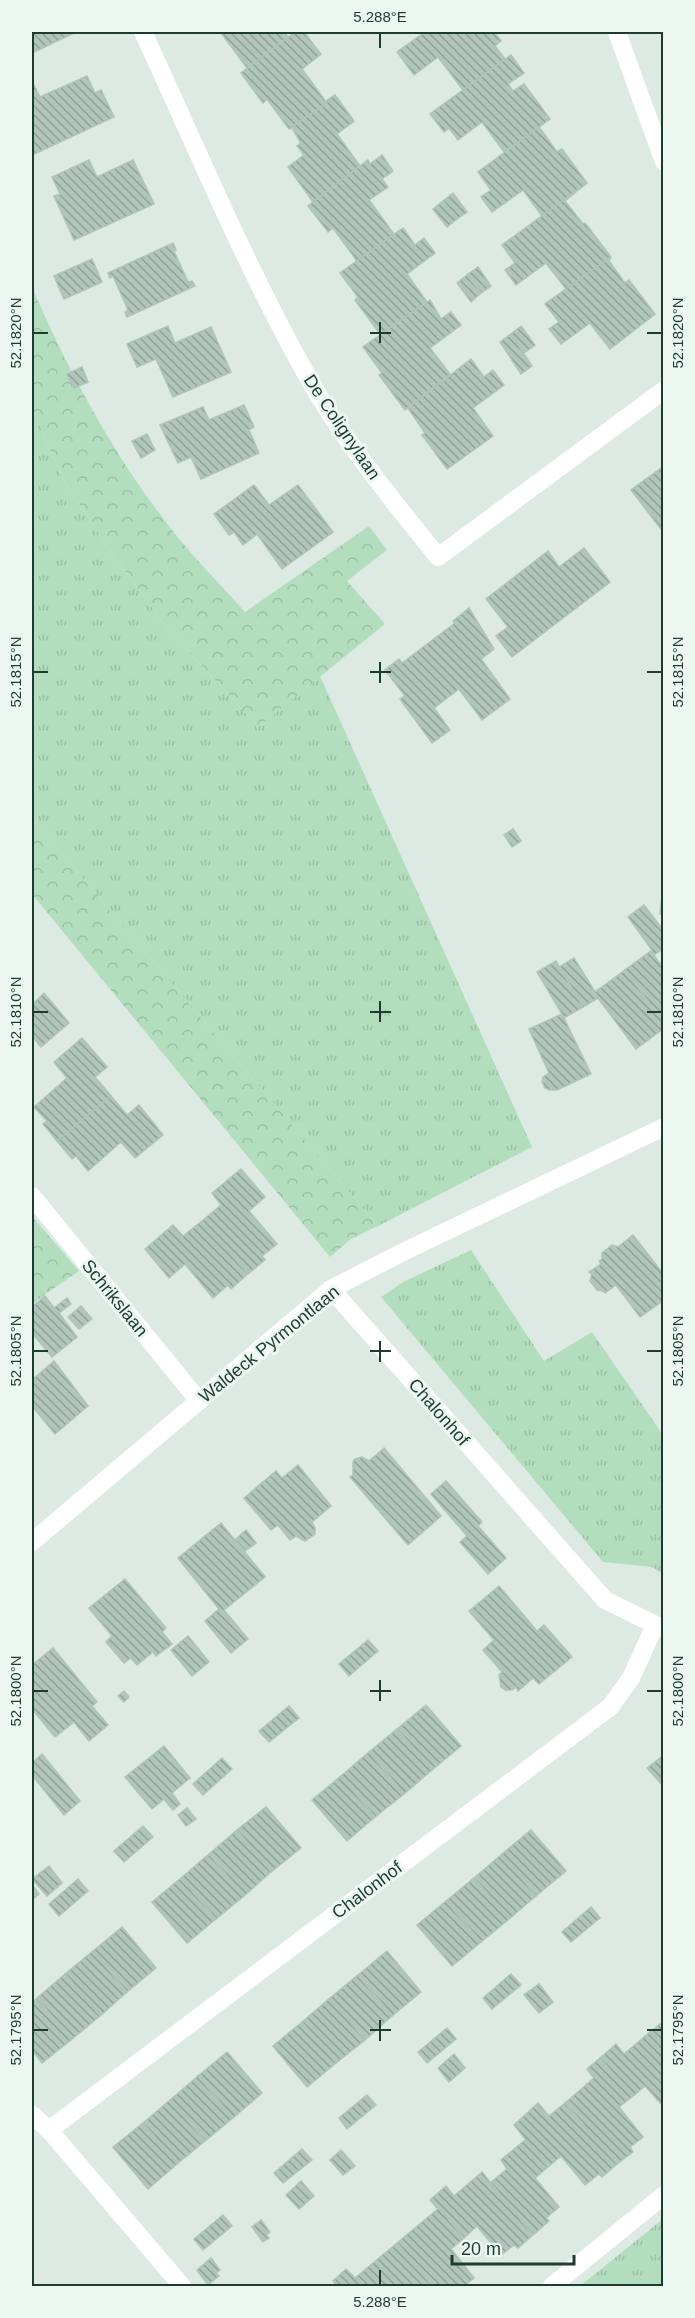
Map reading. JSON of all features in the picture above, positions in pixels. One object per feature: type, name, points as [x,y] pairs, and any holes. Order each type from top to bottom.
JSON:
[{"type":"street","name":"De Colignylaan","points":[[143,32],[257,279],[306,374],[356,454],[438,557],[663,390]]},
{"type":"street","points":[[617,32],[663,162]]},
{"type":"street","name":"Waldeck Pyrmontlaan","points":[[32,1542],[331,1289],[663,1127]]},
{"type":"street","name":"Schrikslaan","points":[[32,1196],[199,1401]]},
{"type":"street","name":"Chalonhof","points":[[49,2130],[610,1707],[631,1678],[659,1627],[605,1600],[331,1289]]},
{"type":"street","points":[[32,2115],[49,2130],[182,2286]]},
{"type":"street","points":[[552,2286],[663,2195]]},
{"type":"green space","points":[[32,287],[77,382],[131,473],[180,540],[245,612],[369,526],[387,550],[347,581],[385,624],[258,727],[168,629],[111,552],[63,479],[32,408]]},
{"type":"green space","points":[[32,408],[63,479],[111,552],[168,629],[258,727],[320,676],[532,1147],[378,1226],[32,819]]},
{"type":"green space","points":[[32,819],[378,1226],[351,1239],[330,1257],[32,894]]},
{"type":"green space","points":[[32,1216],[79,1271],[47,1293],[32,1276]]},
{"type":"green space","points":[[471,1250],[544,1361],[592,1332],[663,1435],[663,1574],[652,1567],[603,1562],[381,1297],[405,1281]]},
{"type":"green space","points":[[32,1276],[47,1293],[32,1305]]},
{"type":"green space","points":[[663,2219],[663,2286],[580,2286]]},
{"type":"building","points":[[32,32],[74,32],[74,33],[32,53]]},
{"type":"building","points":[[284,32],[288,37],[247,68],[221,33]]},
{"type":"building","points":[[295,32],[304,32],[321,54],[302,69],[327,103],[289,129],[267,99],[263,103],[241,73]]},
{"type":"building","points":[[425,32],[463,32],[465,34],[494,32],[501,41],[495,46],[505,59],[463,90],[438,57],[414,75],[397,52]]},
{"type":"building","points":[[511,55],[524,73],[508,84],[513,91],[524,84],[550,119],[504,152],[482,122],[458,140],[449,128],[444,132],[430,114]]},
{"type":"building","points":[[87,76],[95,93],[101,90],[114,117],[32,155],[32,81],[40,97]]},
{"type":"building","points":[[335,95],[354,121],[337,134],[360,166],[313,202],[288,167],[304,155],[297,146],[301,143],[292,128],[289,129]]},
{"type":"building","points":[[539,127],[557,152],[562,149],[587,183],[542,216],[523,190],[492,212],[481,197],[491,190],[478,172]]},
{"type":"building","points":[[382,155],[393,171],[382,179],[388,187],[369,200],[394,234],[357,261],[333,228],[328,232],[308,206],[368,160],[370,164]]},
{"type":"building","points":[[89,160],[97,177],[133,160],[154,204],[74,240],[54,196],[60,194],[52,177]]},
{"type":"building","points":[[587,183],[565,201],[611,257],[566,289],[546,263],[516,285],[505,270],[515,263],[502,245]]},
{"type":"building","points":[[453,193],[467,212],[457,219],[443,201]]},
{"type":"building","points":[[443,201],[457,219],[447,227],[433,209]]},
{"type":"building","points":[[403,228],[415,245],[424,238],[435,253],[407,274],[427,302],[380,334],[355,300],[358,297],[340,273]]},
{"type":"building","points":[[173,243],[176,250],[174,251],[188,282],[192,281],[195,286],[127,317],[125,312],[128,310],[113,276],[110,278],[108,273]]},
{"type":"building","points":[[611,257],[609,261],[625,283],[629,280],[655,314],[610,349],[590,323],[561,344],[549,329],[559,322],[545,304]]},
{"type":"building","points":[[92,259],[102,282],[64,299],[54,276]]},
{"type":"building","points":[[478,267],[491,286],[481,293],[467,275]]},
{"type":"building","points":[[467,275],[481,293],[471,302],[457,283]]},
{"type":"building","points":[[430,300],[441,319],[451,312],[461,325],[430,348],[450,374],[405,410],[379,375],[382,373],[363,347]]},
{"type":"building","points":[[168,326],[175,343],[211,327],[231,372],[173,397],[156,359],[137,367],[127,344]]},
{"type":"building","points":[[521,326],[535,345],[524,353],[511,334]]},
{"type":"building","points":[[511,334],[532,366],[521,374],[500,342]]},
{"type":"building","points":[[471,359],[484,377],[493,370],[504,385],[473,408],[493,436],[447,469],[422,435],[425,433],[408,408]]},
{"type":"building","points":[[82,367],[88,382],[74,388],[67,374]]},
{"type":"building","points":[[244,405],[254,427],[249,430],[259,453],[201,479],[191,457],[178,463],[160,425],[203,407],[209,420]]},
{"type":"building","points":[[147,434],[155,450],[141,458],[132,441]]},
{"type":"building","points":[[664,466],[664,533],[631,490]]},
{"type":"building","points":[[254,485],[269,505],[298,485],[333,532],[282,569],[257,534],[243,545],[234,532],[229,535],[214,514]]},
{"type":"building","points":[[584,548],[610,582],[512,657],[496,636],[508,627],[486,599],[548,551],[559,567]]},
{"type":"building","points":[[469,608],[494,649],[481,659],[510,699],[482,720],[459,689],[434,708],[450,730],[432,743],[400,699],[405,696],[385,670],[399,659],[402,663],[455,623],[453,621]]},
{"type":"building","points":[[513,829],[521,841],[512,847],[504,835]]},
{"type":"building","points":[[662,896],[664,896],[664,914],[660,914]]},
{"type":"building","points":[[644,905],[664,931],[664,948],[654,955],[660,964],[662,962],[664,964],[664,1023],[625,970],[652,950],[628,917]]},
{"type":"building","points":[[574,958],[595,992],[625,970],[664,1023],[664,1028],[636,1049],[598,998],[583,1007],[559,967]]},
{"type":"building","points":[[556,961],[583,1007],[564,1018],[591,1074],[557,1090],[549,1090],[542,1082],[543,1077],[549,1073],[529,1029],[562,1014],[537,972]]},
{"type":"building","points":[[44,993],[69,1023],[41,1047],[32,1036],[32,1002],[33,1004]]},
{"type":"building","points":[[82,1038],[107,1067],[95,1077],[111,1096],[57,1141],[43,1124],[47,1121],[34,1107],[67,1078],[54,1062]]},
{"type":"building","points":[[111,1096],[127,1115],[139,1105],[163,1135],[135,1158],[121,1142],[88,1171],[76,1156],[72,1159],[57,1141]]},
{"type":"building","points":[[241,1169],[265,1197],[249,1211],[277,1244],[262,1256],[265,1260],[248,1274],[202,1221],[221,1205],[212,1193]]},
{"type":"building","points":[[202,1221],[248,1274],[231,1289],[228,1285],[213,1298],[185,1264],[169,1278],[145,1249],[173,1225],[183,1236]]},
{"type":"building","points":[[633,1235],[664,1275],[664,1280],[660,1283],[664,1287],[664,1300],[640,1317],[616,1285],[605,1293],[597,1290],[590,1281],[592,1274],[589,1272],[601,1264],[599,1261],[602,1259],[602,1253],[612,1245],[618,1247]]},
{"type":"building","points":[[45,1296],[54,1308],[67,1298],[71,1304],[59,1313],[77,1337],[52,1357],[32,1333],[32,1307]]},
{"type":"building","points":[[81,1306],[92,1319],[79,1329],[68,1317]]},
{"type":"building","points":[[54,1361],[88,1406],[55,1434],[32,1406],[32,1380]]},
{"type":"building","points":[[384,1448],[441,1516],[408,1545],[350,1477],[353,1475],[355,1459],[362,1457],[369,1461]]},
{"type":"building","points":[[298,1465],[331,1506],[312,1522],[315,1534],[305,1541],[296,1536],[290,1540],[278,1525],[271,1530],[244,1498],[276,1471],[282,1478]]},
{"type":"building","points":[[446,1481],[482,1522],[478,1526],[506,1558],[488,1574],[460,1542],[467,1536],[431,1494]]},
{"type":"building","points":[[221,1523],[265,1577],[224,1610],[248,1639],[231,1653],[205,1621],[219,1609],[178,1558]]},
{"type":"building","points":[[246,1530],[256,1543],[245,1551],[235,1540]]},
{"type":"building","points":[[125,1579],[166,1628],[162,1632],[172,1644],[156,1656],[153,1652],[137,1665],[131,1658],[124,1663],[106,1642],[112,1636],[89,1608]]},
{"type":"building","points":[[499,1586],[537,1631],[544,1625],[572,1657],[539,1684],[533,1678],[518,1691],[516,1687],[512,1690],[505,1690],[501,1687],[499,1675],[502,1672],[483,1650],[494,1640],[469,1611]]},
{"type":"building","points":[[188,1636],[209,1662],[192,1676],[171,1650]]},
{"type":"building","points":[[368,1640],[378,1651],[349,1676],[339,1664]]},
{"type":"building","points":[[53,1648],[97,1702],[92,1706],[108,1725],[89,1741],[74,1722],[55,1737],[32,1709],[32,1665]]},
{"type":"building","points":[[124,1691],[129,1697],[124,1702],[118,1696]]},
{"type":"building","points":[[426,1705],[461,1746],[432,1770],[397,1729]]},
{"type":"building","points":[[289,1706],[299,1718],[269,1742],[259,1731]]},
{"type":"building","points":[[397,1729],[432,1770],[404,1794],[369,1752]]},
{"type":"building","points":[[164,1746],[190,1778],[172,1793],[180,1804],[173,1810],[164,1799],[152,1809],[125,1777]]},
{"type":"building","points":[[369,1752],[404,1794],[375,1817],[341,1776]]},
{"type":"building","points":[[42,1754],[80,1801],[64,1815],[32,1775],[32,1763]]},
{"type":"building","points":[[664,1755],[664,1787],[647,1768]]},
{"type":"building","points":[[222,1758],[232,1769],[203,1795],[193,1784]]},
{"type":"building","points":[[341,1776],[375,1817],[347,1841],[312,1800]]},
{"type":"building","points":[[266,1807],[301,1848],[271,1872],[237,1830]]},
{"type":"building","points":[[187,1808],[196,1819],[186,1826],[178,1815]]},
{"type":"building","points":[[143,1826],[153,1837],[124,1862],[114,1851]]},
{"type":"building","points":[[237,1830],[271,1872],[244,1896],[209,1854]]},
{"type":"building","points":[[531,1830],[566,1871],[536,1896],[502,1854]]},
{"type":"building","points":[[209,1854],[244,1896],[216,1919],[181,1878]]},
{"type":"building","points":[[502,1854],[536,1896],[509,1919],[474,1878]]},
{"type":"building","points":[[49,1866],[62,1883],[47,1896],[32,1879]]},
{"type":"building","points":[[181,1878],[216,1919],[187,1943],[152,1902]]},
{"type":"building","points":[[474,1878],[509,1919],[481,1942],[446,1901]]},
{"type":"building","points":[[78,1879],[88,1891],[59,1916],[49,1904]]},
{"type":"building","points":[[32,1885],[39,1894],[32,1900]]},
{"type":"building","points":[[446,1901],[481,1942],[452,1966],[417,1925]]},
{"type":"building","points":[[591,1907],[600,1918],[571,1942],[562,1932]]},
{"type":"building","points":[[122,1927],[156,1968],[127,1992],[93,1951]]},
{"type":"building","points":[[93,1951],[127,1992],[100,2016],[65,1974]]},
{"type":"building","points":[[387,1951],[421,1992],[392,2016],[358,1975]]},
{"type":"building","points":[[65,1974],[100,2016],[71,2040],[37,1998]]},
{"type":"building","points":[[511,1974],[521,1985],[492,2009],[483,1998]]},
{"type":"building","points":[[358,1975],[392,2016],[365,2040],[330,1998]]},
{"type":"building","points":[[539,1984],[553,2002],[539,2013],[524,1995]]},
{"type":"building","points":[[37,1998],[71,2040],[42,2063],[32,2050],[32,2003]]},
{"type":"building","points":[[330,1998],[365,2040],[336,2063],[302,2022]]},
{"type":"building","points":[[664,2021],[664,2049],[650,2032]]},
{"type":"building","points":[[302,2022],[336,2063],[307,2087],[273,2046]]},
{"type":"building","points":[[447,2028],[456,2039],[427,2063],[418,2052]]},
{"type":"building","points":[[650,2032],[664,2049],[664,2107],[645,2086],[632,2097],[600,2058],[616,2044],[624,2054]]},
{"type":"building","points":[[227,2052],[262,2093],[233,2118],[198,2076]]},
{"type":"building","points":[[454,2054],[465,2068],[449,2082],[438,2068]]},
{"type":"building","points":[[600,2058],[632,2097],[619,2107],[643,2137],[630,2147],[633,2152],[617,2164],[565,2103],[594,2078],[587,2069]]},
{"type":"building","points":[[198,2076],[233,2118],[205,2141],[170,2100]]},
{"type":"building","points":[[367,2095],[376,2105],[347,2129],[339,2118]]},
{"type":"building","points":[[170,2100],[205,2141],[177,2164],[143,2123]]},
{"type":"building","points":[[538,2103],[549,2116],[565,2103],[617,2164],[602,2177],[599,2174],[585,2185],[561,2156],[548,2167],[514,2125]]},
{"type":"building","points":[[143,2123],[177,2164],[148,2189],[113,2147]]},
{"type":"building","points":[[525,2140],[548,2167],[535,2178],[559,2207],[546,2218],[549,2221],[533,2235],[490,2183],[507,2169],[501,2160]]},
{"type":"building","points":[[302,2149],[312,2160],[283,2183],[274,2173]]},
{"type":"building","points":[[341,2150],[355,2166],[343,2175],[330,2160]]},
{"type":"building","points":[[482,2172],[533,2235],[518,2248],[514,2245],[501,2255],[477,2226],[464,2238],[430,2200],[446,2186],[454,2196]]},
{"type":"building","points":[[301,2181],[314,2196],[299,2209],[286,2195]]},
{"type":"building","points":[[439,2208],[464,2238],[451,2249],[474,2278],[464,2286],[432,2286],[397,2243]]},
{"type":"building","points":[[223,2215],[232,2226],[203,2250],[194,2239]]},
{"type":"building","points":[[261,2220],[270,2232],[266,2235],[269,2238],[263,2242],[252,2227]]},
{"type":"building","points":[[397,2243],[432,2286],[362,2286],[355,2278]]},
{"type":"building","points":[[211,2258],[220,2270],[216,2273],[219,2276],[208,2285],[197,2270]]},
{"type":"building","points":[[346,2269],[362,2286],[337,2286],[333,2281]]}]
